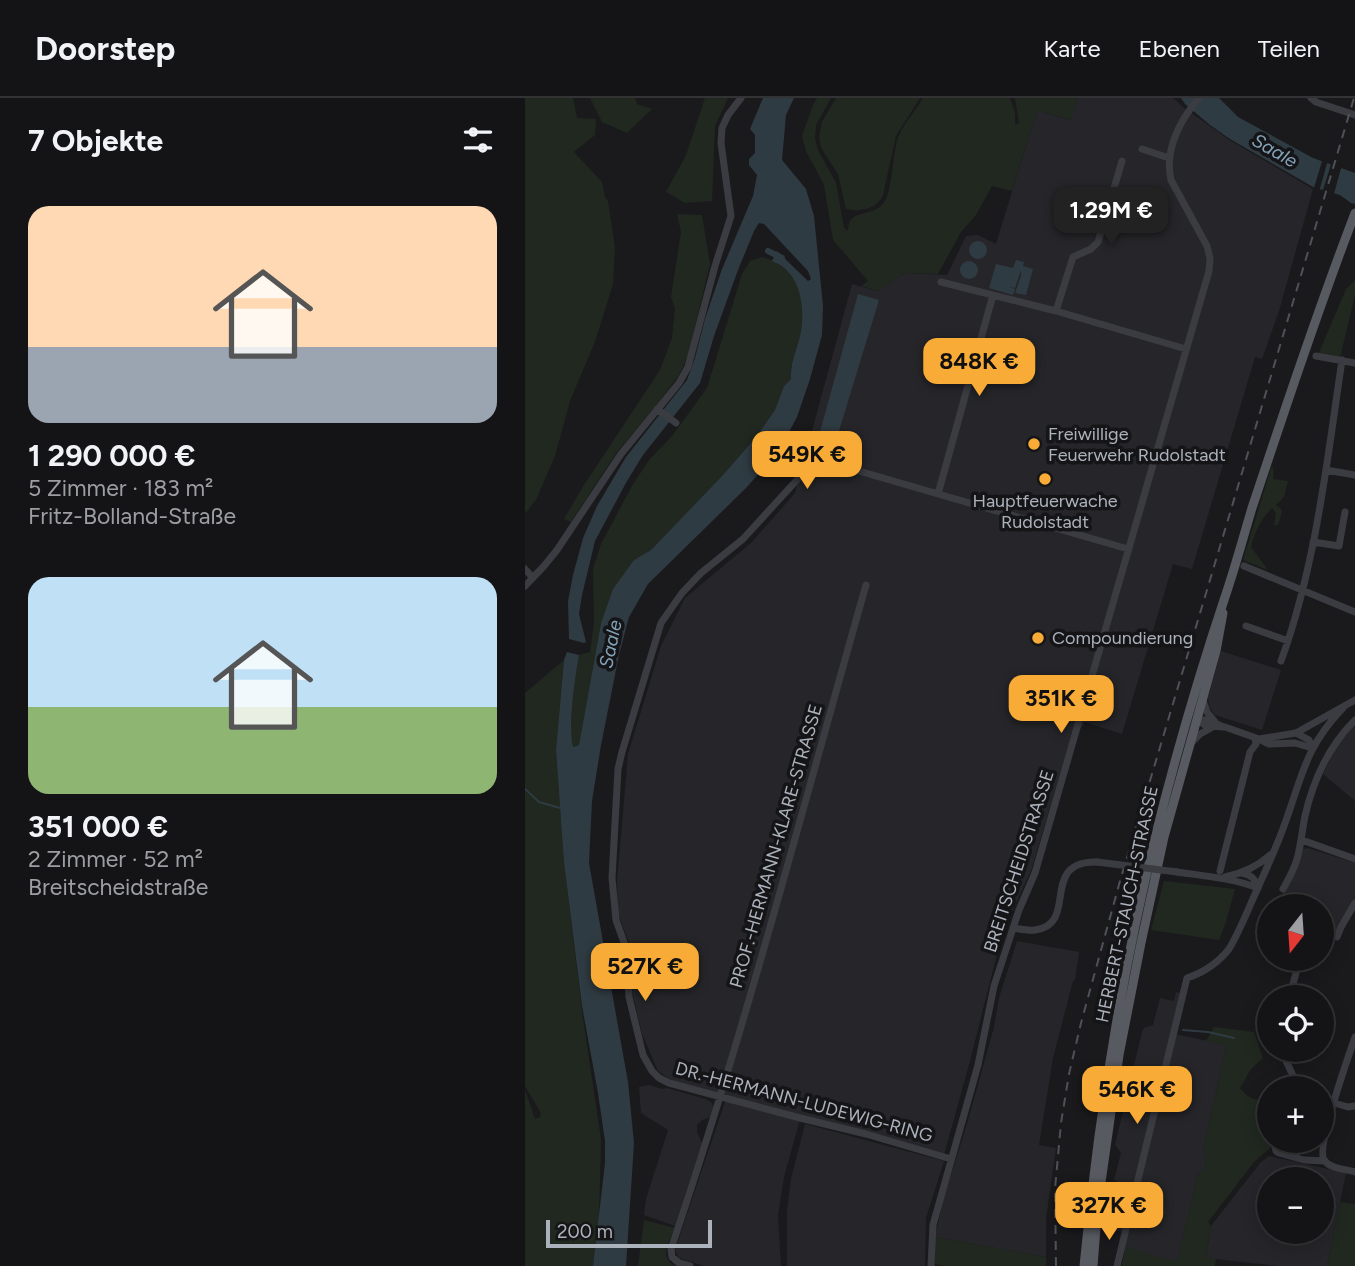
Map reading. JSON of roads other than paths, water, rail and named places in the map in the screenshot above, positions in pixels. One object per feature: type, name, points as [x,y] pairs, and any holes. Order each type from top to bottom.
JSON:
[{"type":"main road","points":[[1193,718],[1208,645],[1295,379],[1354,215]]},
{"type":"main road","points":[[1193,718],[1203,699],[1216,651],[1225,598]]},
{"type":"main road","name":"HERBERT-STAUCH-STRASSE","points":[[1093,1266],[1100,1190],[1119,1055],[1158,861],[1191,743],[1193,718]]},
{"type":"main road","name":"HERBERT-STAUCH-STRASSE","points":[[1084,1266],[1103,1112],[1133,942],[1156,835],[1193,718]]},
{"type":"street","points":[[525,586],[557,550],[621,454],[659,410],[688,367],[731,216],[721,142],[722,128],[741,98]]},
{"type":"street","points":[[1142,149],[1169,158],[1187,112],[1199,98]]},
{"type":"street","points":[[1311,98],[1355,115]]},
{"type":"street","name":"BREITSCHEIDSTRASSE","points":[[931,1266],[933,1225],[978,1065],[994,986],[1038,864],[1209,271],[1207,246],[1171,180],[1169,158]]},
{"type":"street","points":[[1056,311],[1073,257],[1091,249],[1098,242],[1122,161]]},
{"type":"street","points":[[941,282],[1056,311],[1186,349]]},
{"type":"street","points":[[938,494],[993,295]]},
{"type":"street","points":[[1316,356],[1355,363]]},
{"type":"street","points":[[1281,661],[1304,590],[1326,470],[1342,360]]},
{"type":"street","points":[[659,410],[675,422]]},
{"type":"street","name":"DR.-HERMANN-LUDEWIG-RING","points":[[951,1159],[669,1083],[652,1072],[638,1040],[627,985],[627,948],[616,920],[612,878],[618,769],[622,752],[661,623],[681,593],[743,539],[806,470],[817,464],[833,464],[1128,549]]},
{"type":"street","points":[[1326,470],[1355,475]]},
{"type":"street","points":[[1313,542],[1339,546],[1345,512]]},
{"type":"street","points":[[1244,566],[1355,612]]},
{"type":"street","points":[[525,569],[533,578]]},
{"type":"street","name":"PROF.-HERMANN-KLARE-STRASSE","points":[[690,1266],[679,1263],[672,1257],[671,1249],[721,1098],[866,585]]},
{"type":"street","points":[[1246,626],[1288,641]]},
{"type":"street","points":[[1203,699],[1213,725]]},
{"type":"street","points":[[1257,738],[1296,733],[1355,700]]},
{"type":"street","points":[[1117,1266],[1188,978],[1206,970],[1229,949],[1285,825],[1312,748],[1343,708]]},
{"type":"street","points":[[1193,718],[1204,725],[1225,727],[1269,744],[1295,743],[1312,748]]},
{"type":"street","points":[[1283,889],[1296,863],[1307,807],[1319,773],[1332,749],[1355,720]]},
{"type":"street","points":[[1191,743],[1213,725]]},
{"type":"street","points":[[1296,733],[1309,740],[1312,748]]},
{"type":"street","points":[[1221,874],[1250,752],[1257,738]]},
{"type":"street","points":[[1302,839],[1355,859]]},
{"type":"street","points":[[1241,873],[1262,862],[1273,852]]},
{"type":"street","points":[[1013,928],[1032,931],[1052,922],[1060,905],[1061,887],[1066,875],[1079,864],[1087,862],[1177,873],[1241,873],[1253,878],[1258,888]]},
{"type":"street","points":[[1221,874],[1258,888]]},
{"type":"street","points":[[1337,937],[1355,903]]},
{"type":"street","points":[[1355,1037],[1334,1103],[1355,1106]]},
{"type":"street","points":[[1280,1153],[1304,1160],[1325,1161],[1334,1167],[1355,1172]]},
{"type":"street","points":[[1294,1153],[1297,1157]]},
{"type":"street","points":[[1322,1153],[1325,1161]]},
{"type":"water","name":"Saale","points":[[763,98],[794,98],[786,115],[782,160],[806,189],[814,216],[823,306],[822,335],[797,417],[778,452],[746,488],[648,584],[629,617],[619,655],[592,801],[589,863],[628,1082],[634,1143],[626,1266],[593,1266],[605,1163],[605,1141],[582,1006],[564,863],[556,750],[564,660],[567,652],[579,655],[572,714],[573,747],[579,745],[601,623],[613,589],[634,560],[651,550],[756,437],[775,410],[784,386],[791,379],[801,331],[801,300],[799,290],[789,272],[772,261],[777,251],[808,281],[811,279],[808,271],[764,224],[759,223],[754,231],[738,270],[700,383],[643,455],[595,541],[579,614],[586,642],[584,643],[569,639],[568,601],[583,538],[597,506],[626,457],[687,380],[722,269],[753,196],[757,175],[749,165],[749,159],[755,153],[755,135],[750,129]]},
{"type":"water","name":"Saale","points":[[1181,98],[1219,98],[1238,117],[1313,158],[1355,173],[1355,204],[1340,195],[1313,187],[1230,139]]},
{"type":"water","points":[[974,241],[982,241],[987,250],[985,257],[974,259],[969,254],[969,246]]},
{"type":"water","points":[[1016,260],[1033,269],[1026,295],[1015,293],[1021,270],[1015,288],[1009,287],[1015,289],[1013,295],[989,288],[996,264],[1013,268]]},
{"type":"water","points":[[965,261],[973,261],[978,270],[976,277],[965,279],[960,274],[960,266]]},
{"type":"water","points":[[858,294],[879,300],[835,444],[818,439]]},
{"type":"waterway","points":[[768,251],[782,258]]},
{"type":"waterway","points":[[525,789],[539,802],[560,808]]},
{"type":"waterway","points":[[1183,1030],[1234,1038]]},
{"type":"railway","points":[[1056,1266],[1055,1189],[1061,1123],[1081,1023],[1120,881],[1354,98]]},
{"type":"place","name":"Freiwillige Feuerwehr Rudolstadt","points":[[1034,444]]},
{"type":"place","name":"Hauptfeuerwache Rudolstadt","points":[[1045,479]]},
{"type":"place","name":"Compoundierung","points":[[1038,638]]}]
